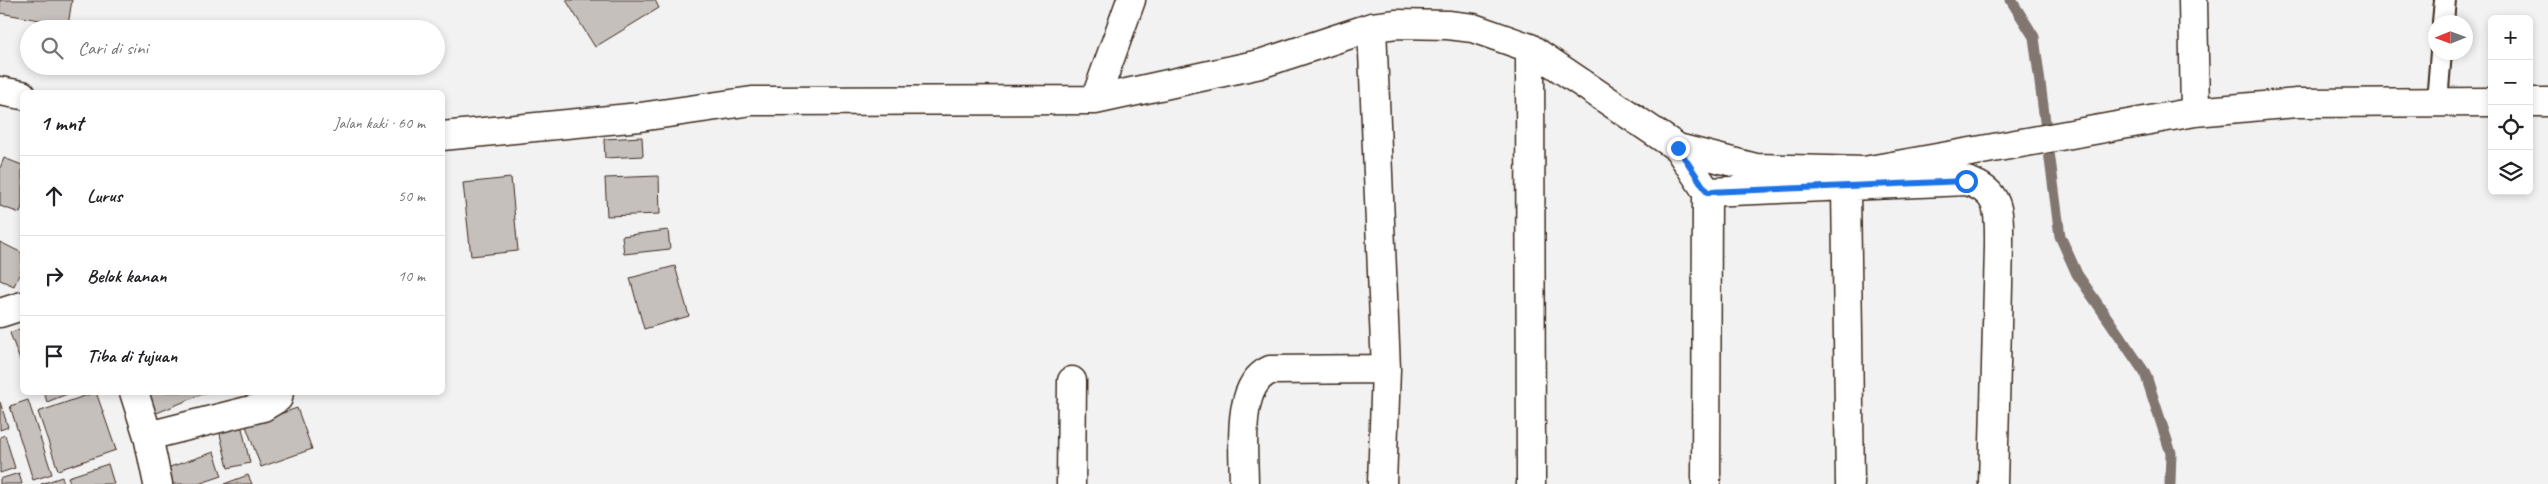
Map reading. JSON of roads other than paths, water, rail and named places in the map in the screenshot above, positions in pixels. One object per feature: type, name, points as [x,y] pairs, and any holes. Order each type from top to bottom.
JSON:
[{"type":"street","points":[[1095,100],[1131,0]]},
{"type":"street","points":[[2193,0],[2195,112]]},
{"type":"street","points":[[445,136],[640,117],[752,101],[1095,100],[1260,64],[1372,27],[1397,24],[1448,24],[1473,28],[1530,48],[1678,148],[1756,168],[1864,170],[2195,112],[2296,102],[2488,102]]},
{"type":"street","points":[[1372,27],[1386,369],[1382,484]]},
{"type":"street","points":[[1530,48],[1531,484]]},
{"type":"street","points":[[0,91],[20,96]]},
{"type":"street","points":[[2533,102],[2548,102]]},
{"type":"street","points":[[1678,148],[1707,192],[1706,484]]},
{"type":"street","points":[[1707,192],[1846,188],[1966,181],[1981,186],[1992,194],[1999,215],[1993,484]]},
{"type":"street","points":[[1846,188],[1850,484]]},
{"type":"street","points":[[0,313],[20,307]]},
{"type":"street","points":[[1244,484],[1248,394],[1260,374],[1270,370],[1386,369]]},
{"type":"street","points":[[1071,484],[1072,381]]},
{"type":"street","points":[[135,395],[148,436],[158,484]]},
{"type":"street","points":[[148,436],[263,407],[278,398],[278,395]]},
{"type":"lane","points":[[2444,15],[2445,0]]},
{"type":"lane","points":[[2437,102],[2440,60]]},
{"type":"waterway","points":[[2011,0],[2034,37],[2060,236],[2077,274],[2145,373],[2171,453],[2170,484]]}]
